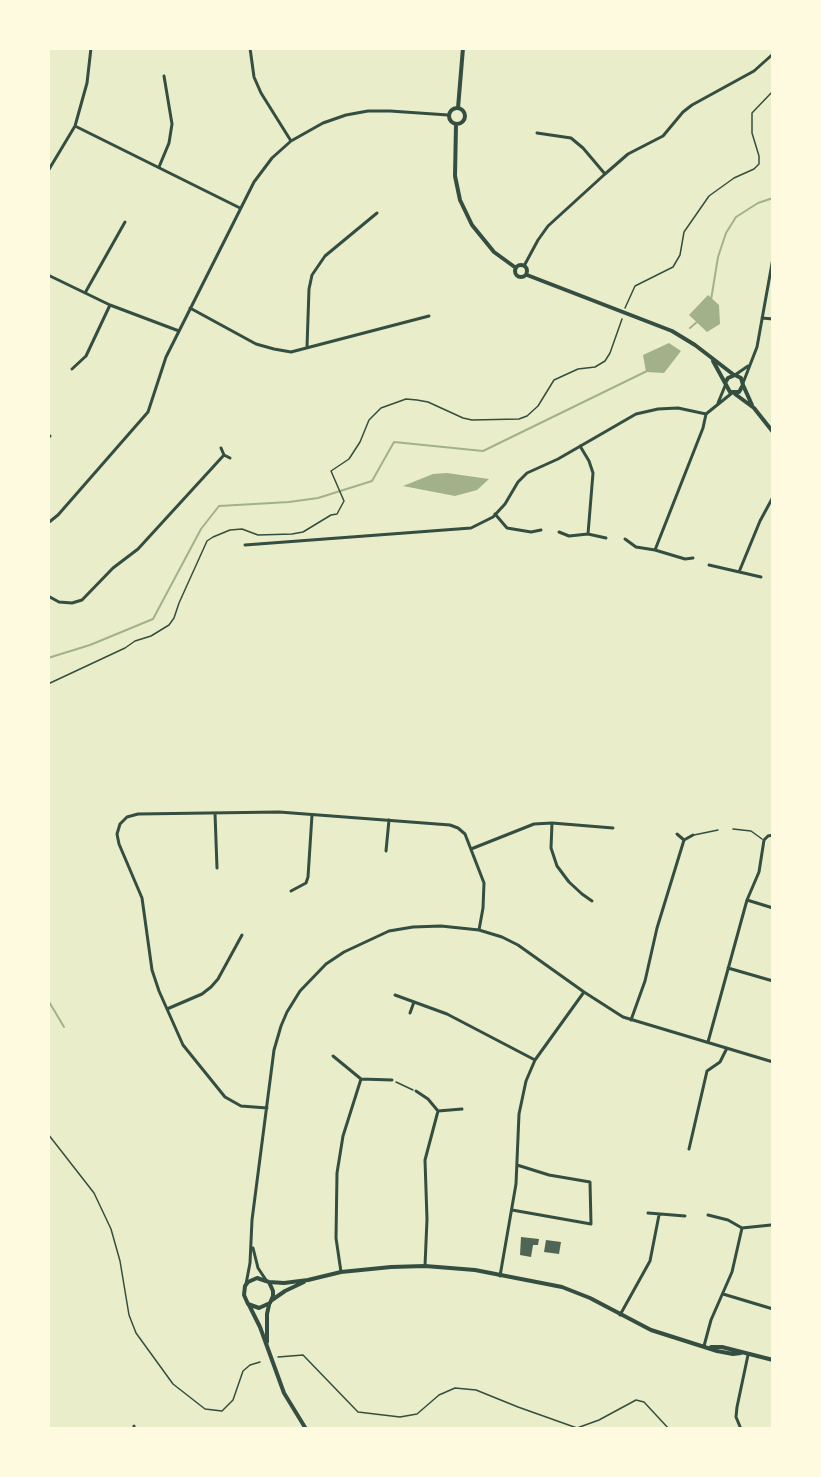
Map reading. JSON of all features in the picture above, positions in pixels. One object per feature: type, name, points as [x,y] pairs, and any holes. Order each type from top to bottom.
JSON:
[{"type":"street","points":[[48,171],[75,126],[87,83],[92,48]]},
{"type":"street","points":[[250,48],[254,77],[261,93],[291,141]]},
{"type":"street","points":[[458,108],[463,48]]},
{"type":"street","points":[[524,266],[533,247],[548,226],[628,154],[663,136],[692,105],[754,71],[773,54]]},
{"type":"street","points":[[159,167],[169,143],[172,124],[164,76]]},
{"type":"street","points":[[458,108],[462,110],[465,117],[463,121],[456,124],[450,122],[448,115],[450,110],[458,108]]},
{"type":"street","points":[[48,523],[58,515],[148,412],[166,357],[254,182],[272,158],[291,141],[323,123],[346,115],[368,111],[448,115]]},
{"type":"street","points":[[456,124],[455,176],[460,200],[472,225],[494,252],[516,268]]},
{"type":"street","points":[[75,126],[241,208]]},
{"type":"street","points":[[537,133],[563,135],[571,138],[584,148],[605,174]]},
{"type":"street","points":[[308,347],[309,289],[312,275],[325,256],[377,213]]},
{"type":"street","points":[[84,293],[125,222]]},
{"type":"street","points":[[655,550],[703,428],[706,414],[733,393],[739,392],[756,352],[773,258]]},
{"type":"street","points":[[516,268],[519,265],[524,266],[528,270],[527,275]]},
{"type":"street","points":[[516,268],[515,273],[519,277],[527,275],[680,335],[741,378],[754,408],[773,432]]},
{"type":"street","points":[[48,275],[110,305],[179,331]]},
{"type":"street","points":[[72,369],[86,356],[110,305]]},
{"type":"street","points":[[190,308],[256,344],[291,351],[429,316]]},
{"type":"street","points":[[762,318],[773,319]]},
{"type":"street","points":[[711,358],[728,390],[754,408]]},
{"type":"street","points":[[717,405],[728,378],[750,365]]},
{"type":"street","points":[[244,545],[471,528],[495,514],[527,473],[558,459],[636,414],[658,409],[678,408],[706,414]]},
{"type":"street","points":[[580,446],[589,461],[592,473],[588,534]]},
{"type":"street","points":[[221,448],[224,455],[230,458]]},
{"type":"street","points":[[48,596],[59,602],[72,603],[82,600],[113,568],[138,549],[224,455]]},
{"type":"street","points":[[739,572],[760,520],[773,497]]},
{"type":"street","points":[[495,514],[507,528],[531,532],[541,530]]},
{"type":"street","points":[[559,532],[569,536],[588,534],[606,538]]},
{"type":"street","points":[[625,539],[636,547],[685,559],[693,558]]},
{"type":"street","points":[[709,565],[760,577]]},
{"type":"street","points":[[267,1108],[241,1106],[225,1097],[183,1045],[152,970],[141,898],[119,844],[117,834],[120,824],[127,818],[138,814],[279,812],[450,825],[459,828],[465,834],[484,883],[479,930]]},
{"type":"street","points":[[215,813],[217,868]]},
{"type":"street","points":[[291,891],[306,883],[308,877],[312,815]]},
{"type":"street","points":[[386,851],[389,820]]},
{"type":"street","points":[[471,849],[534,824],[552,823],[613,828]]},
{"type":"street","points":[[552,823],[551,848],[557,866],[569,882],[592,901]]},
{"type":"street","points":[[677,834],[684,840]]},
{"type":"street","points":[[631,1020],[645,981],[657,928],[684,840],[693,835]]},
{"type":"street","points":[[708,1042],[747,900],[759,872],[764,840],[773,835]]},
{"type":"street","points":[[747,900],[773,908]]},
{"type":"street","points":[[306,1429],[284,1393],[267,1346],[244,1296],[250,1268],[252,1220],[274,1050],[287,1012],[300,991],[326,964],[344,952],[389,932],[426,926],[479,930],[518,945],[622,1017],[772,1061]]},
{"type":"street","points":[[167,1009],[202,994],[210,987],[218,979],[242,935]]},
{"type":"street","points":[[728,968],[773,981]]},
{"type":"street","points":[[500,1276],[512,1210],[520,1101],[535,1060],[584,992]]},
{"type":"street","points":[[395,995],[467,1023],[535,1060]]},
{"type":"street","points":[[410,1013],[414,1002]]},
{"type":"street","points":[[689,1149],[707,1071],[720,1062],[728,1048]]},
{"type":"street","points":[[333,1056],[361,1079],[392,1080]]},
{"type":"street","points":[[341,1272],[336,1238],[337,1173],[343,1136],[361,1079]]},
{"type":"street","points":[[416,1091],[428,1099],[438,1111]]},
{"type":"street","points":[[438,1111],[462,1109]]},
{"type":"street","points":[[425,1266],[427,1219],[425,1160],[438,1111]]},
{"type":"street","points":[[512,1210],[591,1224],[590,1182],[549,1175],[517,1165]]},
{"type":"street","points":[[648,1213],[685,1216]]},
{"type":"street","points":[[620,1315],[650,1261],[658,1215]]},
{"type":"street","points":[[708,1215],[728,1220],[742,1228],[771,1226]]},
{"type":"street","points":[[704,1346],[711,1320],[732,1272],[742,1228]]},
{"type":"street","points":[[252,1244],[255,1263],[273,1291],[267,1314],[267,1346]]},
{"type":"street","points":[[245,1286],[258,1278],[284,1283],[341,1272],[425,1266],[475,1270],[569,1289],[651,1330],[704,1346],[722,1347],[773,1360]]},
{"type":"street","points":[[248,1304],[259,1308],[285,1291],[308,1280]]},
{"type":"street","points":[[723,1294],[773,1309]]},
{"type":"street","points":[[741,1429],[736,1417],[748,1355]]},
{"type":"lane","points":[[733,829],[750,831],[764,840]]},
{"type":"lane","points":[[693,835],[718,830]]},
{"type":"path","points":[[337,514],[344,501],[331,471],[349,459],[360,442],[369,420],[375,412],[388,404],[406,399],[417,400],[428,402],[463,418],[481,421],[519,419],[527,416],[538,406],[554,380],[578,369],[595,368],[605,361],[634,286],[673,267],[680,255],[684,232],[709,196],[734,177],[754,170],[759,164],[752,133],[752,113],[773,91]]},
{"type":"path","points":[[48,684],[125,648],[135,640],[151,636],[168,625],[175,615]]},
{"type":"path","points":[[392,1080],[416,1091]]},
{"type":"path","points":[[48,1134],[94,1193],[103,1211],[111,1228],[120,1261],[129,1315],[136,1333],[173,1384],[205,1409],[222,1411],[233,1400],[243,1371],[250,1365],[260,1362]]},
{"type":"path","points":[[278,1357],[303,1355],[358,1412],[400,1417],[417,1414],[439,1395],[455,1388],[477,1390],[577,1428],[599,1420],[636,1400],[644,1402],[669,1429]]},
{"type":"shaded area","points":[[708,295],[719,305],[720,324],[707,332],[689,315]]},
{"type":"shaded area","points":[[669,343],[681,351],[664,373],[646,372],[643,355]]},
{"type":"shaded area","points":[[447,473],[489,479],[477,490],[455,496],[403,486],[433,474]]},
{"type":"building","points":[[521,1237],[539,1239],[538,1245],[533,1245],[531,1257],[520,1255]]},
{"type":"building","points":[[546,1240],[561,1242],[559,1254],[544,1252]]},
{"type":"waterway","points":[[711,300],[718,257],[726,233],[736,217],[758,203],[773,198]]},
{"type":"waterway","points":[[690,328],[698,321]]},
{"type":"waterway","points":[[48,658],[90,645],[153,619],[201,529],[219,506],[318,498],[372,481],[394,442],[483,451],[647,371]]},
{"type":"waterway","points":[[48,1000],[64,1027]]}]
